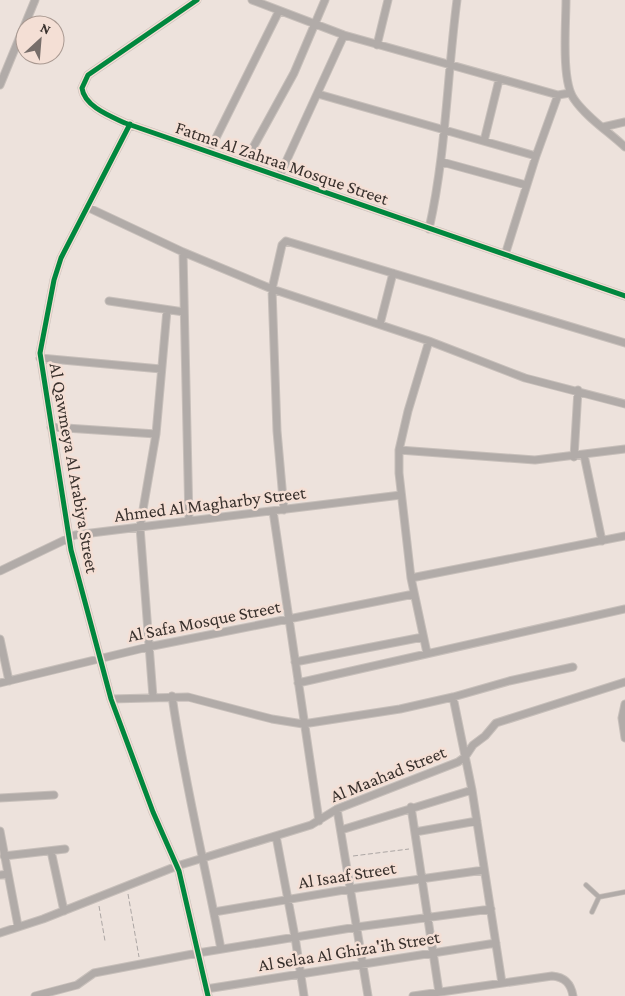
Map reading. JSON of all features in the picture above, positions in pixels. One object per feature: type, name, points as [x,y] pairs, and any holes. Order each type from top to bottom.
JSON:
[{"type":"street","points":[[0,85],[35,0]]},
{"type":"street","name":"Fatma Al Zahraa Mosque Street","points":[[197,0],[88,75],[84,80],[82,91],[86,98],[106,113],[130,124],[625,296]]},
{"type":"street","points":[[252,0],[344,35],[377,45],[558,96],[570,93]]},
{"type":"street","points":[[244,164],[281,98],[324,0]]},
{"type":"street","points":[[377,45],[387,0]]},
{"type":"street","points":[[429,229],[446,130],[449,65],[457,0]]},
{"type":"street","points":[[566,0],[567,77],[570,93],[577,104],[625,147]]},
{"type":"street","points":[[209,152],[279,11]]},
{"type":"street","points":[[278,177],[344,35]]},
{"type":"street","points":[[484,141],[499,80]]},
{"type":"street","points":[[318,94],[536,156]]},
{"type":"street","points":[[505,255],[526,185],[558,96]]},
{"type":"street","points":[[602,127],[625,122]]},
{"type":"street","name":"Al Qawmeya Al Arabiya Street","points":[[130,124],[65,248],[55,274],[41,335],[40,358],[68,537],[110,699],[152,812],[177,866],[207,993]]},
{"type":"street","points":[[442,162],[526,185]]},
{"type":"street","points":[[88,207],[183,252],[272,289],[430,341],[525,378],[578,390],[625,404]]},
{"type":"street","points":[[284,510],[277,431],[272,289],[282,245],[289,240],[625,343]]},
{"type":"street","points":[[183,252],[189,521]]},
{"type":"street","points":[[380,324],[393,273]]},
{"type":"street","points":[[109,301],[184,312]]},
{"type":"street","points":[[153,697],[140,527],[156,434],[167,310]]},
{"type":"street","points":[[427,653],[411,578],[401,495],[400,450],[408,411],[430,341]]},
{"type":"street","points":[[40,358],[161,369]]},
{"type":"street","points":[[574,457],[578,390]]},
{"type":"street","points":[[51,427],[156,434]]},
{"type":"street","points":[[400,450],[522,460],[574,457],[625,449]]},
{"type":"street","points":[[584,455],[602,541]]},
{"type":"street","name":"Ahmed Al Magharby Street","points":[[0,571],[68,537],[401,495]]},
{"type":"street","points":[[273,511],[319,822]]},
{"type":"street","points":[[411,578],[625,536]]},
{"type":"street","name":"Al Safa Mosque Street","points":[[0,683],[148,647],[414,594]]},
{"type":"street","points":[[298,683],[625,609]]},
{"type":"street","points":[[296,662],[423,636]]},
{"type":"street","points":[[0,639],[9,681]]},
{"type":"street","points":[[110,699],[188,697],[303,724],[374,714],[453,697],[509,681],[573,667]]},
{"type":"street","name":"Al Maahad Street","points":[[0,933],[64,911],[177,866],[319,822],[337,809],[465,757],[473,745],[486,736],[496,724],[625,682]]},
{"type":"street","points":[[172,696],[182,770],[204,858],[221,949]]},
{"type":"street","points":[[453,697],[472,790],[502,983]]},
{"type":"street","points":[[625,704],[622,718],[625,738]]},
{"type":"street","points":[[341,830],[411,807],[472,790]]},
{"type":"street","points":[[0,798],[54,795]]},
{"type":"street","points":[[411,807],[439,992]]},
{"type":"street","points":[[337,809],[368,996]]},
{"type":"street","points":[[415,832],[477,821]]},
{"type":"street","points":[[0,831],[4,856],[4,875],[18,926]]},
{"type":"street","points":[[276,836],[289,900],[304,996]]},
{"type":"street","points":[[4,856],[65,849]]},
{"type":"street","points":[[51,851],[64,911]]},
{"type":"street","name":"Al Isaaf Street","points":[[214,912],[350,889],[484,870]]},
{"type":"street","points":[[35,996],[77,985],[92,974],[140,964],[357,927],[491,909]]},
{"type":"street","name":"Al Selaa Al Ghiza'ih Street","points":[[207,993],[301,974],[496,943]]},
{"type":"street","points":[[413,996],[557,976],[568,983],[573,996]]},
{"type":"lane","points":[[586,885],[599,897]]},
{"type":"lane","points":[[599,897],[625,892]]},
{"type":"lane","points":[[592,912],[599,897]]},
{"type":"path","points":[[345,857],[418,848]]},
{"type":"path","points":[[126,886],[140,964]]},
{"type":"path","points":[[97,898],[105,941]]},
{"type":"cycle path","points":[[197,0],[88,75],[82,88],[87,100],[99,110],[125,123],[625,296]]},
{"type":"cycle path","points":[[130,124],[61,258],[54,280],[40,353],[71,550],[111,699],[153,812],[179,871],[208,996]]}]
